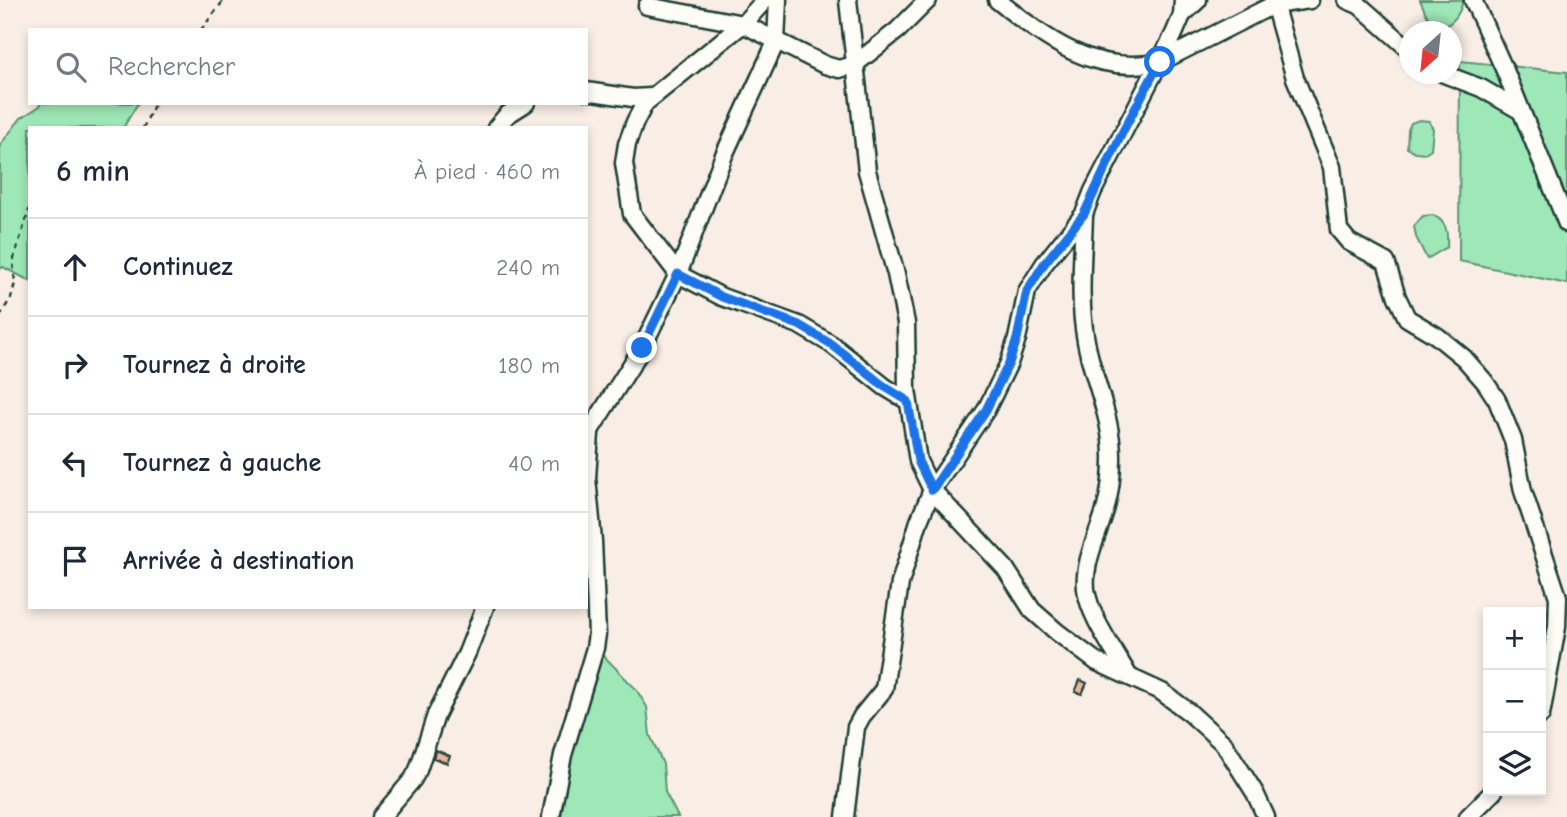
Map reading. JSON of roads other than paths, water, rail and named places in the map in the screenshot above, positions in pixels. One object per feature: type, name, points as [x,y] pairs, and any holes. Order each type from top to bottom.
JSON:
[{"type":"street","points":[[765,0],[743,24],[651,97],[635,122],[627,144],[624,163],[629,203],[638,224],[678,274],[722,297],[799,325],[831,344],[885,387],[908,401]]},
{"type":"street","points":[[588,435],[642,348],[678,274],[724,155],[776,42],[778,0]]},
{"type":"street","points":[[848,0],[867,171],[896,274],[906,323],[908,401],[918,461],[932,490],[1005,568],[1032,610],[1097,662],[1162,692],[1224,744],[1255,793],[1266,817]]},
{"type":"street","points":[[647,6],[743,24],[825,65],[839,69],[854,65],[898,30],[928,0]]},
{"type":"street","points":[[998,0],[1035,30],[1091,60],[1115,65],[1141,66],[1160,62],[1273,2],[1310,0]]},
{"type":"street","points":[[845,817],[856,727],[884,689],[900,583],[919,520],[932,490],[986,410],[1009,363],[1027,291],[1044,264],[1084,214],[1116,145],[1160,62],[1183,7],[1198,0]]},
{"type":"street","points":[[1347,0],[1359,5],[1399,41]]},
{"type":"street","points":[[1473,0],[1567,225]]},
{"type":"street","points":[[1273,2],[1305,108],[1332,167],[1339,230],[1349,243],[1386,262],[1407,318],[1437,336],[1464,358],[1485,382],[1497,400],[1513,440],[1524,491],[1558,597],[1557,627],[1546,688]]},
{"type":"street","points":[[1462,81],[1481,88],[1521,111]]},
{"type":"street","points":[[588,91],[634,98],[651,97]]},
{"type":"street","points":[[498,126],[507,115],[523,105]]},
{"type":"street","points":[[1084,214],[1082,318],[1087,351],[1110,429],[1112,456],[1112,479],[1087,571],[1086,590],[1097,618],[1128,675]]},
{"type":"street","points":[[551,817],[563,755],[597,634],[588,488]]},
{"type":"street","points":[[381,817],[413,779],[418,769],[436,715],[467,653],[484,609]]},
{"type":"street","points":[[1468,817],[1489,796]]}]
